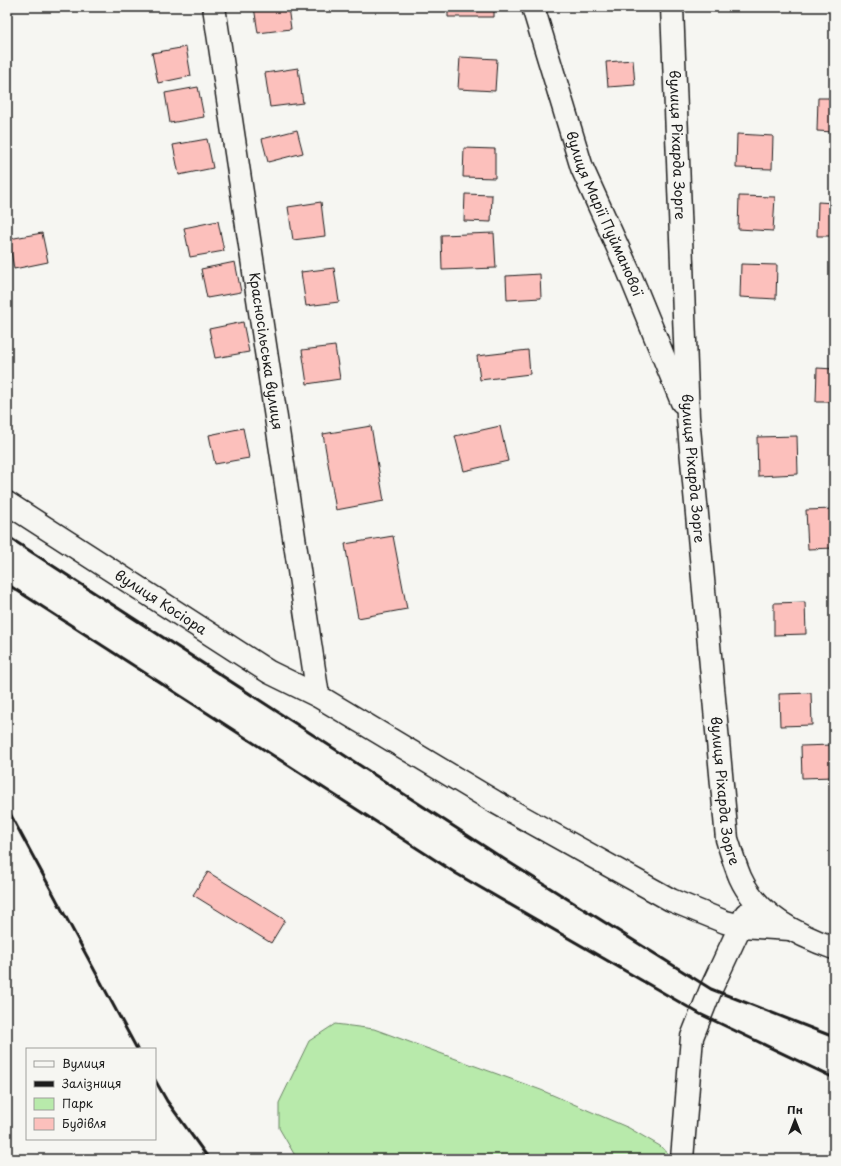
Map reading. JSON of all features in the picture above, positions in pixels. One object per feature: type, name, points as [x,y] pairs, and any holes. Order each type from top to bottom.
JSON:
[{"type":"street","name":"Красносільська вулиця","points":[[214,7],[318,696]]},
{"type":"street","name":"вулиця Марії Пуйманової","points":[[533,7],[582,168],[628,270],[688,417]]},
{"type":"street","name":"вулиця Ріхарда Зорге","points":[[672,7],[688,417],[727,839],[740,878],[753,898],[770,916],[791,929]]},
{"type":"street","name":"вулиця Косіора","points":[[7,503],[269,672],[318,696],[495,802],[671,900],[725,922],[741,926],[791,929]]},
{"type":"street","points":[[682,1159],[692,1037],[708,995],[753,898]]},
{"type":"street","points":[[791,929],[834,948]]},
{"type":"green space","points":[[335,1024],[374,1029],[541,1090],[629,1128],[660,1146],[671,1156],[671,1159],[297,1159],[279,1128],[279,1103],[309,1041]]},
{"type":"building","points":[[254,7],[288,7],[291,29],[258,33]]},
{"type":"building","points":[[448,7],[494,7],[494,17],[448,17]]},
{"type":"building","points":[[186,47],[191,76],[158,83],[152,53]]},
{"type":"building","points":[[460,57],[497,59],[495,91],[458,89]]},
{"type":"building","points":[[633,60],[635,85],[608,87],[606,62]]},
{"type":"building","points":[[298,68],[303,103],[270,107],[265,73]]},
{"type":"building","points":[[198,87],[204,117],[170,123],[165,93]]},
{"type":"building","points":[[818,98],[834,98],[834,132],[817,131]]},
{"type":"building","points":[[297,130],[303,153],[268,162],[262,139]]},
{"type":"building","points":[[737,134],[773,136],[772,169],[736,168]]},
{"type":"building","points":[[207,139],[213,168],[179,175],[173,145]]},
{"type":"building","points":[[464,148],[495,149],[495,178],[463,177]]},
{"type":"building","points":[[465,194],[492,195],[491,222],[464,221]]},
{"type":"building","points":[[739,196],[775,197],[773,231],[738,229]]},
{"type":"building","points":[[321,202],[325,236],[293,240],[288,207]]},
{"type":"building","points":[[818,202],[834,203],[834,236],[817,236]]},
{"type":"building","points":[[218,221],[224,251],[190,257],[184,228]]},
{"type":"building","points":[[42,233],[48,262],[14,269],[9,239]]},
{"type":"building","points":[[494,233],[496,268],[442,270],[441,235]]},
{"type":"building","points":[[235,262],[241,292],[207,298],[201,269]]},
{"type":"building","points":[[741,264],[777,265],[776,299],[740,297]]},
{"type":"building","points":[[334,268],[339,302],[306,306],[301,272]]},
{"type":"building","points":[[540,274],[541,298],[507,300],[506,276]]},
{"type":"building","points":[[243,322],[249,352],[215,358],[209,329]]},
{"type":"building","points":[[335,346],[340,379],[307,384],[302,350]]},
{"type":"building","points":[[528,350],[530,374],[480,380],[477,356]]},
{"type":"building","points":[[817,368],[834,369],[834,402],[816,402]]},
{"type":"building","points":[[371,426],[384,501],[336,510],[323,434]]},
{"type":"building","points":[[500,426],[508,461],[464,471],[455,436]]},
{"type":"building","points":[[243,428],[249,458],[215,464],[209,435]]},
{"type":"building","points":[[797,436],[798,474],[758,476],[757,437]]},
{"type":"building","points":[[834,509],[834,548],[808,549],[806,510]]},
{"type":"building","points":[[393,536],[407,609],[358,618],[345,544]]},
{"type":"building","points":[[805,602],[806,634],[774,635],[774,603]]},
{"type":"building","points":[[811,693],[812,725],[780,726],[779,694]]},
{"type":"building","points":[[832,745],[833,777],[802,778],[801,746]]},
{"type":"building","points":[[208,872],[285,920],[271,943],[193,895]]},
{"type":"railway","points":[[7,536],[507,861],[711,989],[834,1037]]},
{"type":"railway","points":[[7,584],[457,874],[700,1014],[834,1078]]},
{"type":"railway","points":[[7,808],[136,1048]]},
{"type":"railway","points":[[156,1082],[167,1101],[209,1159]]}]
